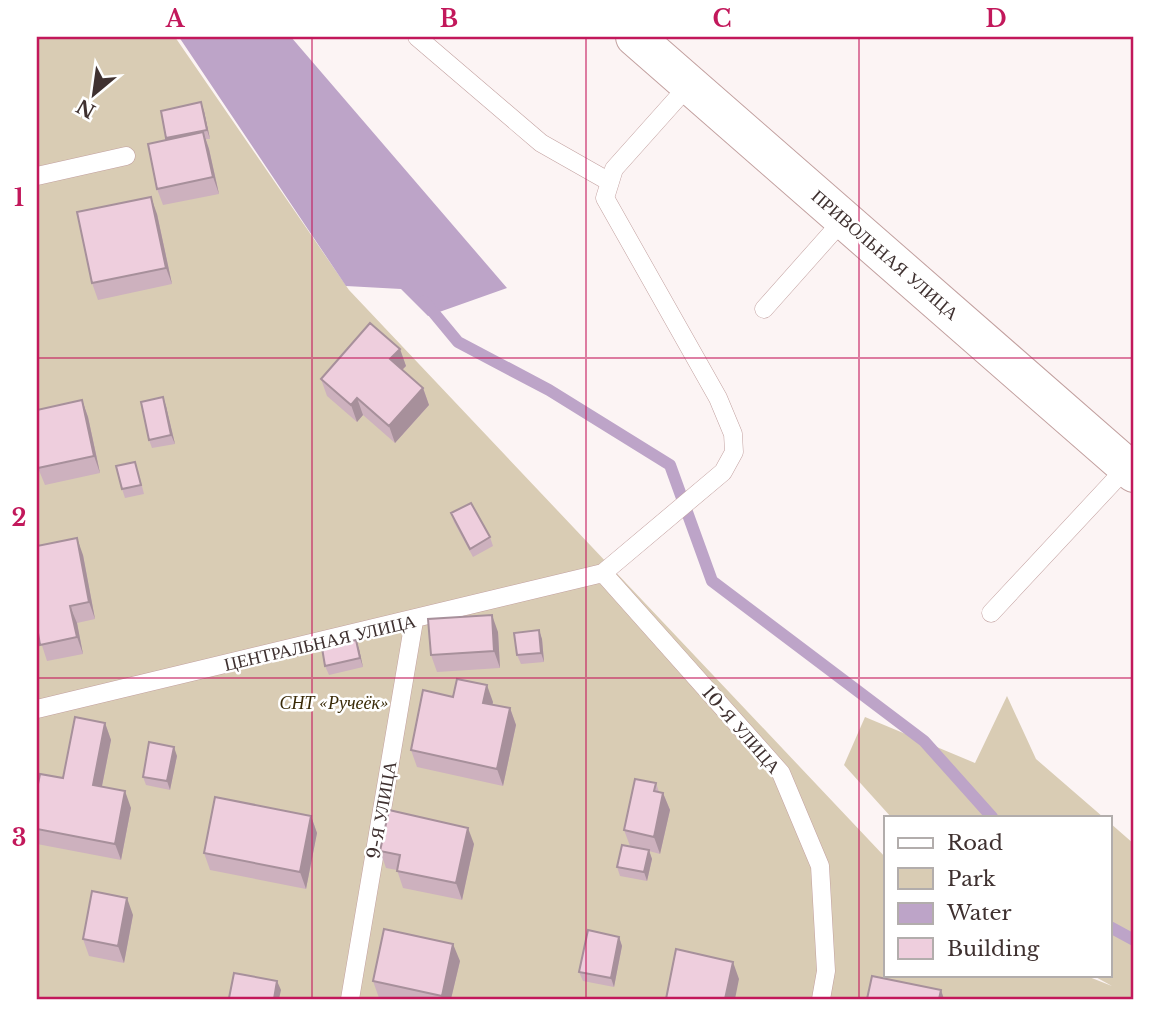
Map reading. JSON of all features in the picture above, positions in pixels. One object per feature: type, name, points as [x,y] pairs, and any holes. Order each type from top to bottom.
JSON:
[{"type":"street","name":"ПРИВОЛЬНАЯ УЛИЦА","points":[[635,37],[1130,470]]},
{"type":"lane","points":[[418,37],[541,144],[608,181]]},
{"type":"lane","points":[[603,573],[723,472],[734,452],[733,434],[718,398],[605,198],[608,181],[614,169],[689,85]]},
{"type":"lane","points":[[37,176],[126,156]]},
{"type":"lane","points":[[764,309],[844,219]]},
{"type":"lane","points":[[991,613],[1130,470]]},
{"type":"lane","name":"ЦЕНТРАЛЬНАЯ УЛИЦА","points":[[37,709],[414,621],[603,573]]},
{"type":"lane","name":"10-Я УЛИЦА","points":[[603,573],[781,774],[820,866],[826,971],[821,999]]},
{"type":"lane","name":"9-Я УЛИЦА","points":[[350,999],[414,621]]},
{"type":"green space","name":"СНТ «Ручеёк»","points":[[37,37],[175,37],[349,290],[884,856],[884,976],[1087,976],[1112,986],[1094,976],[1112,976],[1112,825],[1134,844],[1134,999],[37,999]]},
{"type":"green space","points":[[1007,696],[1036,759],[1102,816],[890,816],[844,765],[865,717],[975,763]]},
{"type":"water","points":[[179,37],[291,37],[507,288],[428,316],[401,289],[346,286]]},
{"type":"building","points":[[201,102],[207,130],[166,138],[161,111]]},
{"type":"building","points":[[203,132],[213,177],[157,189],[148,144]]},
{"type":"building","points":[[151,197],[166,268],[92,283],[77,212]]},
{"type":"building","points":[[370,323],[400,349],[390,359],[423,388],[389,426],[357,398],[351,405],[321,379]]},
{"type":"building","points":[[163,397],[171,435],[149,440],[141,402]]},
{"type":"building","points":[[82,400],[94,456],[38,468],[37,410]]},
{"type":"building","points":[[135,462],[141,485],[122,489],[116,466]]},
{"type":"building","points":[[471,503],[490,537],[470,549],[451,513]]},
{"type":"building","points":[[77,538],[89,602],[70,606],[77,637],[40,645],[37,627],[37,546]]},
{"type":"building","points":[[492,615],[494,651],[431,655],[428,619]]},
{"type":"building","points":[[539,630],[541,653],[517,655],[514,633]]},
{"type":"building","points":[[356,640],[360,658],[325,666],[322,648]]},
{"type":"building","points":[[457,679],[487,685],[483,703],[510,708],[497,769],[411,750],[423,690],[453,697]]},
{"type":"building","points":[[75,717],[105,723],[93,785],[125,791],[115,844],[37,829],[37,789],[40,774],[63,778]]},
{"type":"building","points":[[149,742],[174,747],[167,781],[143,777]]},
{"type":"building","points":[[635,779],[656,783],[654,791],[663,793],[654,837],[624,830]]},
{"type":"building","points":[[215,797],[311,816],[300,872],[204,853]]},
{"type":"building","points":[[389,810],[468,828],[456,883],[397,871],[400,855],[380,851]]},
{"type":"building","points":[[622,845],[649,850],[644,872],[617,867]]},
{"type":"building","points":[[92,891],[127,898],[118,946],[83,939]]},
{"type":"building","points":[[384,929],[453,944],[442,996],[373,981]]},
{"type":"building","points":[[588,930],[619,937],[611,978],[579,972]]},
{"type":"building","points":[[676,949],[733,962],[725,999],[666,999]]},
{"type":"building","points":[[234,973],[277,981],[274,999],[229,998]]},
{"type":"building","points":[[872,976],[941,990],[939,999],[867,999]]},
{"type":"waterway","points":[[424,301],[458,342],[549,390],[670,465],[712,581],[924,741],[991,816]]},
{"type":"waterway","points":[[1112,928],[1134,940]]}]
